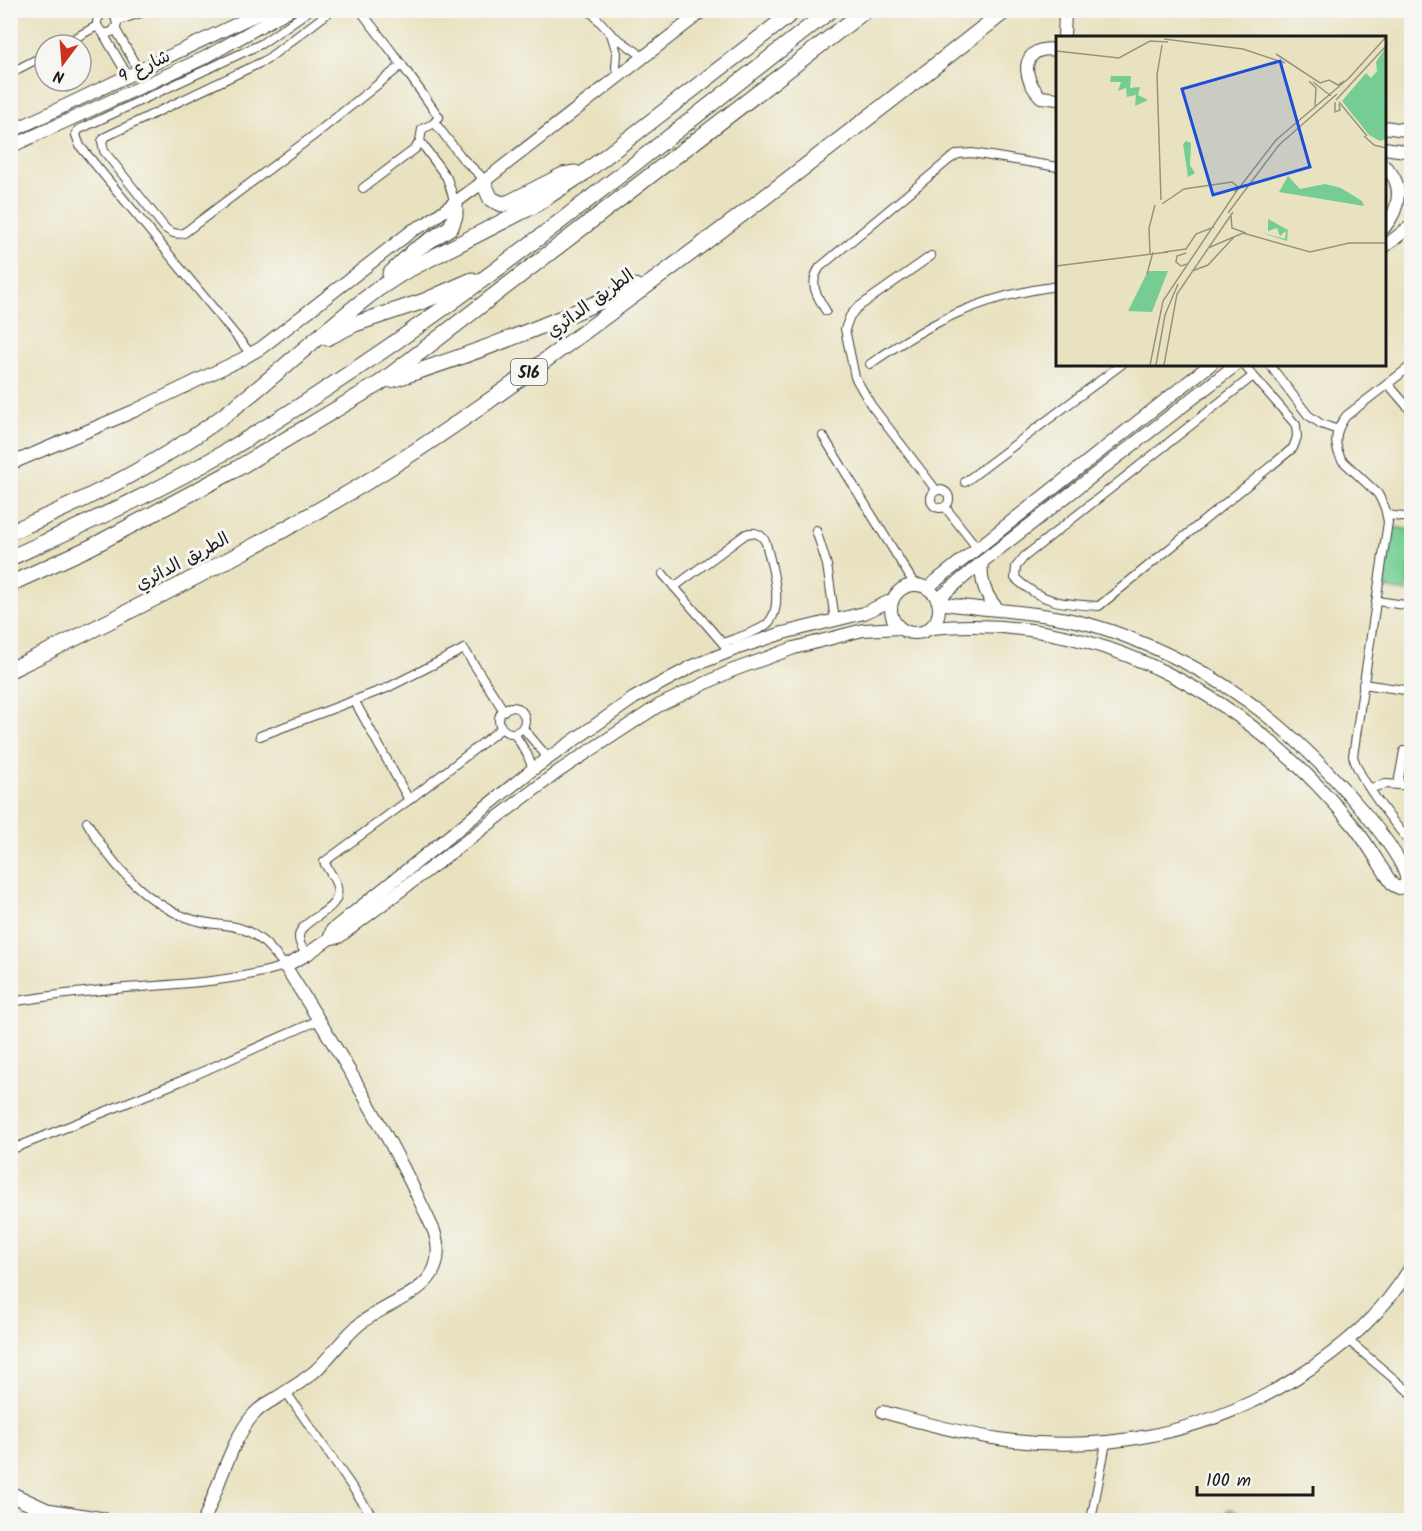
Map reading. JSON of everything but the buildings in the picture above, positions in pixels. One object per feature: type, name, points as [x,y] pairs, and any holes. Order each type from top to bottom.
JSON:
[{"type":"highway","points":[[10,532],[97,493],[148,465],[211,425],[378,289],[404,272],[533,206],[584,173],[796,10]]},
{"type":"highway","points":[[10,558],[127,503],[222,454],[391,346],[502,266],[831,10]]},
{"type":"highway","name":"516","points":[[10,584],[91,547],[233,471],[380,383],[866,10]]},
{"type":"highway","name":"الطريق الدائري","points":[[10,670],[176,587],[358,487],[482,406],[664,273],[1006,10]]},
{"type":"highway","points":[[482,178],[491,199],[502,204],[563,175],[584,173]]},
{"type":"highway","points":[[378,289],[415,250],[451,227],[455,216],[454,199]]},
{"type":"highway","points":[[302,351],[355,324],[424,301],[502,266]]},
{"type":"highway","name":"516","points":[[380,383],[466,354],[552,321],[664,273]]},
{"type":"highway","points":[[10,1494],[46,1511],[103,1521]]},
{"type":"street","points":[[88,33],[99,28],[108,32],[115,24],[150,10]]},
{"type":"street","name":"شارع 9","points":[[10,147],[204,58],[289,10]]},
{"type":"street","points":[[252,354],[75,138],[78,130],[261,44],[310,10]]},
{"type":"street","points":[[332,10],[266,60],[105,137],[102,146],[104,151],[165,228],[178,235],[184,232],[313,136],[402,65]]},
{"type":"street","points":[[360,10],[439,117],[435,123],[422,129],[420,141],[415,149],[363,188]]},
{"type":"street","points":[[588,10],[611,34],[637,52]]},
{"type":"street","points":[[618,71],[637,52],[694,10]]},
{"type":"street","points":[[10,464],[134,411],[252,354],[413,230],[427,223],[454,199],[618,71],[704,10]]},
{"type":"street","points":[[1064,36],[1065,10]]},
{"type":"street","name":"شارع 9","points":[[10,132],[261,12]]},
{"type":"street","points":[[98,13],[111,14],[134,73],[99,28],[98,13]]},
{"type":"street","points":[[611,34],[617,53],[618,71]]},
{"type":"street","points":[[196,45],[204,58]]},
{"type":"street","points":[[1056,50],[1039,51],[1032,56],[1028,64],[1028,79],[1041,97],[1056,99]]},
{"type":"street","points":[[10,73],[33,61]]},
{"type":"street","points":[[53,112],[59,124]]},
{"type":"street","points":[[435,123],[463,159],[482,178]]},
{"type":"street","points":[[1386,127],[1412,131]]},
{"type":"street","points":[[420,141],[447,178],[454,199]]},
{"type":"street","points":[[1386,148],[1412,152]]},
{"type":"street","points":[[826,311],[813,284],[820,267],[950,159],[958,154],[972,153],[1056,167]]},
{"type":"street","points":[[1386,168],[1393,175],[1399,194],[1395,212],[1386,225]]},
{"type":"street","points":[[1386,245],[1412,225]]},
{"type":"street","points":[[930,256],[857,308],[848,321],[845,332],[853,370],[862,391],[936,490],[943,490],[948,494],[949,501],[945,507],[978,549]]},
{"type":"street","points":[[870,364],[916,333],[959,311],[1016,294],[1056,286]]},
{"type":"street","points":[[1412,365],[1346,417],[1338,430],[1336,446],[1342,460],[1378,494],[1387,515],[1387,532],[1353,756],[1359,772],[1412,845]]},
{"type":"street","points":[[965,482],[1119,366]]},
{"type":"street","points":[[726,647],[864,613],[892,600],[902,589],[921,586],[978,549],[1208,366]]},
{"type":"street","points":[[938,601],[982,562],[1233,366]]},
{"type":"street","points":[[1245,366],[1296,425],[1297,436],[1293,448],[1099,606],[1055,602],[1029,591],[1015,578],[1016,567],[1024,557],[1253,376]]},
{"type":"street","points":[[1272,366],[1308,415],[1321,424],[1338,430]]},
{"type":"street","points":[[1388,384],[1412,412]]},
{"type":"street","points":[[823,436],[921,586],[938,601],[1064,618],[1114,632],[1178,658],[1248,701],[1293,736],[1342,786],[1371,822],[1396,856],[1406,875],[1406,884],[1399,888],[1393,885],[1353,826],[1328,796],[1281,750],[1247,721],[1190,685],[1114,650],[1055,634],[972,625],[931,628]]},
{"type":"street","points":[[1387,515],[1412,518]]},
{"type":"street","points":[[816,530],[829,574],[835,620]]},
{"type":"street","points":[[330,938],[332,930],[533,769],[634,698],[765,626],[776,611],[777,597],[766,543],[763,537],[755,532],[746,534],[674,587]]},
{"type":"street","points":[[982,562],[984,588],[998,609]]},
{"type":"street","points":[[663,574],[726,647]]},
{"type":"street","points":[[892,600],[891,615],[900,628]]},
{"type":"street","points":[[10,1002],[108,990],[208,982],[285,966],[330,938],[339,937],[584,753],[658,706],[732,671],[794,648],[863,630],[900,628],[913,634],[923,633],[931,628],[939,617],[938,601]]},
{"type":"street","points":[[1377,601],[1412,606]]},
{"type":"street","points":[[260,736],[397,683],[464,649],[504,711]]},
{"type":"street","points":[[1364,684],[1412,691]]},
{"type":"street","points":[[354,700],[409,800]]},
{"type":"street","points":[[510,708],[519,710],[525,718],[523,728],[514,733],[502,728],[500,721],[504,711],[510,708]]},
{"type":"street","points":[[306,955],[299,939],[301,931],[331,906],[337,895],[336,883],[324,862],[502,728]]},
{"type":"street","points":[[523,728],[549,759]]},
{"type":"street","points":[[514,733],[533,769]]},
{"type":"street","points":[[1370,788],[1378,785],[1404,785],[1406,751]]},
{"type":"street","points":[[87,822],[116,864],[153,898],[186,918],[237,927],[253,933],[270,948],[285,966],[319,1020],[384,1131],[431,1223],[436,1238],[438,1254],[436,1266],[417,1291],[374,1314],[358,1326],[316,1370],[258,1409],[244,1427],[204,1521]]},
{"type":"street","points":[[10,1150],[319,1020]]},
{"type":"street","points":[[883,1412],[996,1438],[1052,1444],[1106,1443],[1161,1435],[1228,1414],[1291,1381],[1349,1341],[1378,1312],[1412,1265]]},
{"type":"street","points":[[1349,1341],[1412,1394]]},
{"type":"street","points":[[286,1392],[375,1521]]},
{"type":"street","points":[[1092,1521],[1106,1443]]},
{"type":"green space","points":[[1391,527],[1411,530],[1411,561],[1407,592],[1382,588]]},
{"type":"green space","points":[[1227,1510],[1238,1512],[1239,1520],[1224,1518]]}]
